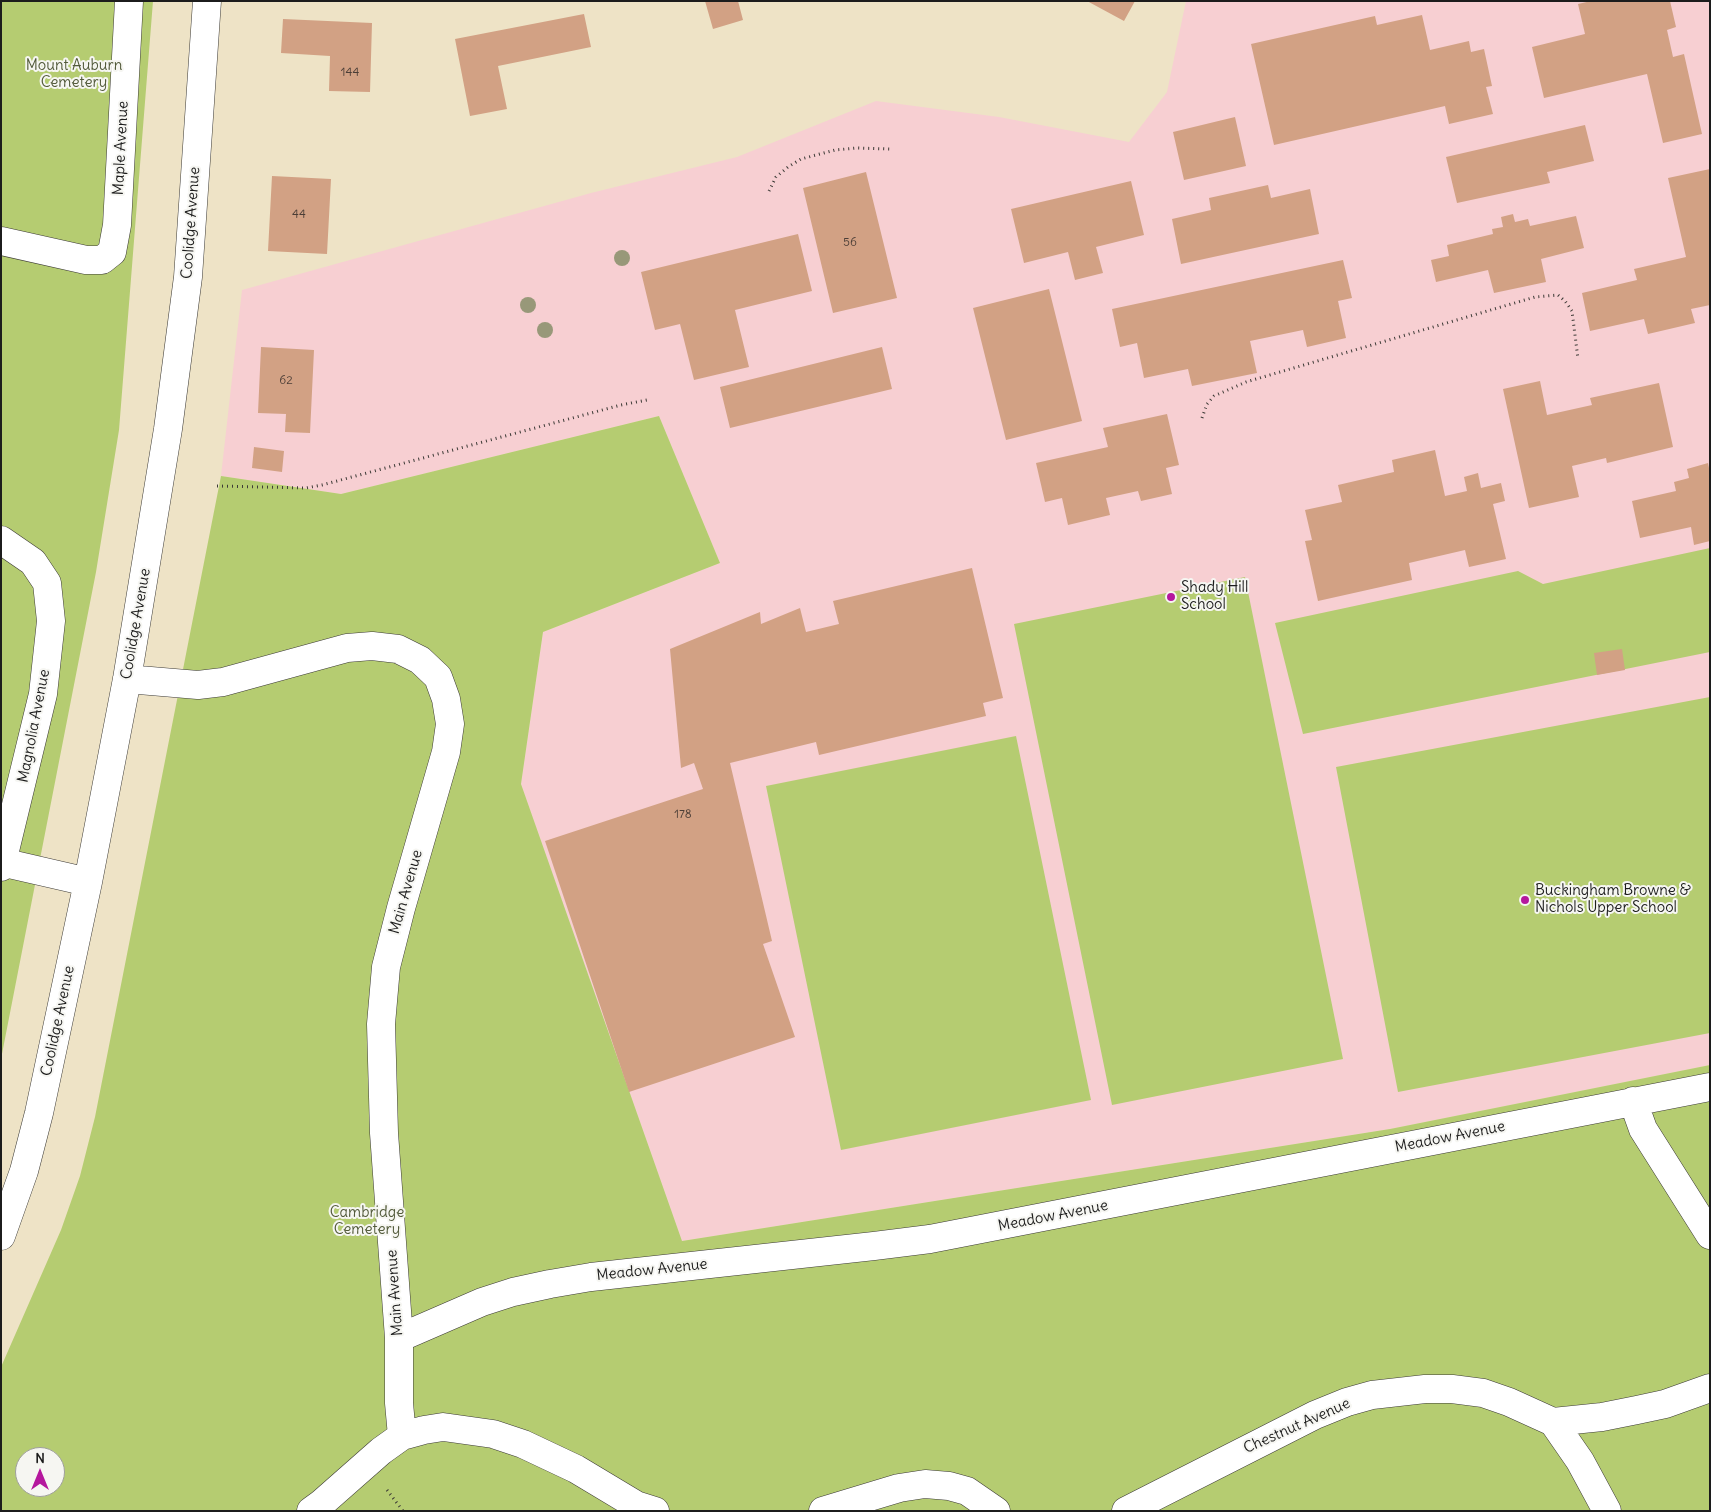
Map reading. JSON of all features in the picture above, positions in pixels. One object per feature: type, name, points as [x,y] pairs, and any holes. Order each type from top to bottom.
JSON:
[{"type":"street","name":"Maple Avenue","points":[[1,241],[86,260],[102,260],[112,252],[117,225],[129,1]]},
{"type":"street","name":"Coolidge Avenue","points":[[1,1236],[24,1170],[39,1113],[88,882],[127,679],[168,429],[188,278],[207,1]]},
{"type":"street","name":"Magnolia Avenue","points":[[1,540],[33,562],[47,583],[51,621],[43,694],[1,867]]},
{"type":"street","name":"Main Avenue","points":[[127,679],[198,685],[223,682],[347,648],[372,646],[398,649],[420,660],[438,677],[441,684],[446,699],[450,724],[446,752],[393,938],[386,967],[381,1015],[384,1133],[399,1338],[402,1436]]},
{"type":"street","points":[[2,862],[88,882]]},
{"type":"street","name":"Meadow Avenue","points":[[399,1338],[482,1302],[513,1292],[550,1284],[591,1277],[930,1239],[1710,1087]]},
{"type":"street","points":[[1634,1101],[1643,1129],[1710,1235]]},
{"type":"street","points":[[1607,1511],[1580,1461],[1553,1422],[1602,1417],[1665,1404],[1710,1388]]},
{"type":"street","name":"Chestnut Avenue","points":[[1126,1511],[1250,1446],[1315,1415],[1347,1402],[1372,1395],[1426,1389],[1452,1389],[1482,1393],[1509,1402],[1553,1422]]},
{"type":"street","points":[[311,1511],[381,1451],[402,1436],[443,1427],[493,1434],[523,1444],[609,1487],[636,1505],[655,1511]]},
{"type":"street","points":[[823,1511],[899,1488],[925,1484],[949,1486],[967,1491],[996,1511]]},
{"type":"path","points":[[768,191],[776,178],[801,159],[835,150],[856,148],[890,149]]},
{"type":"path","points":[[1202,418],[1207,404],[1214,396],[1246,382],[1535,297],[1558,295],[1566,301],[1572,311],[1578,359]]},
{"type":"path","points":[[217,486],[306,488],[322,485],[611,407],[647,400]]},
{"type":"shaded area","name":"Shady Hill School","points":[[1186,1],[1710,1],[1710,1065],[1390,1129],[682,1241],[521,784],[543,632],[720,563],[659,416],[341,494],[221,476],[242,290],[591,193],[737,157],[876,101],[999,117],[1129,142],[1167,92]]},
{"type":"green space","name":"Mount Auburn Cemetery","points":[[1,1],[153,1],[119,430],[96,572],[1,1059]]},
{"type":"green space","name":"Cambridge Cemetery","points":[[659,416],[720,563],[543,632],[521,784],[682,1241],[1390,1129],[1710,1065],[1710,1511],[1,1511],[1,1367],[61,1230],[80,1176],[95,1117],[221,476],[341,494]]},
{"type":"green space","points":[[1710,548],[1710,652],[1303,734],[1275,623],[1518,571],[1543,584]]},
{"type":"green space","points":[[1245,577],[1343,1059],[1112,1105],[1014,624]]},
{"type":"green space","name":"Buckingham Browne & Nichols Upper School","points":[[1710,697],[1710,1033],[1398,1092],[1336,767]]},
{"type":"green space","points":[[1016,736],[1091,1100],[841,1150],[766,786]]},
{"type":"building","points":[[705,1],[738,1],[743,20],[713,29]]},
{"type":"building","points":[[1087,1],[1135,1],[1124,21]]},
{"type":"building","points":[[1591,1],[1670,1],[1676,27],[1667,30],[1673,57],[1684,54],[1702,134],[1663,143],[1647,74],[1544,98],[1532,47],[1585,34],[1578,4]]},
{"type":"building","points":[[584,14],[591,47],[498,66],[507,109],[470,116],[455,39]]},
{"type":"building","points":[[1422,15],[1430,50],[1469,41],[1471,52],[1484,49],[1492,86],[1486,87],[1493,114],[1449,124],[1445,106],[1274,145],[1251,44],[1375,16],[1377,25]]},
{"type":"building","points":[[283,19],[372,23],[370,92],[329,91],[330,56],[281,53]]},
{"type":"building","points":[[1235,117],[1246,166],[1184,180],[1173,132]]},
{"type":"building","points":[[1585,125],[1594,161],[1547,172],[1550,183],[1457,203],[1446,157]]},
{"type":"building","points":[[1710,169],[1710,305],[1691,309],[1695,323],[1648,334],[1644,319],[1590,331],[1582,293],[1637,280],[1634,269],[1686,257],[1668,178]]},
{"type":"building","points":[[866,172],[897,298],[833,313],[803,188]]},
{"type":"building","points":[[272,176],[331,179],[327,254],[268,251]]},
{"type":"building","points":[[1131,181],[1144,235],[1096,247],[1103,273],[1075,280],[1068,252],[1024,263],[1011,209]]},
{"type":"building","points":[[1268,185],[1271,198],[1310,189],[1319,234],[1181,264],[1172,219],[1211,210],[1209,198]]},
{"type":"building","points":[[1513,214],[1515,222],[1528,219],[1530,226],[1576,216],[1584,248],[1541,259],[1546,282],[1494,293],[1488,270],[1436,282],[1431,260],[1449,256],[1447,245],[1493,234],[1492,229],[1503,227],[1501,217]]},
{"type":"building","points":[[798,234],[812,291],[735,310],[749,367],[694,380],[680,324],[655,330],[641,272]]},
{"type":"building","points":[[1343,260],[1352,298],[1338,301],[1346,338],[1307,347],[1303,330],[1250,341],[1257,373],[1192,386],[1188,369],[1144,378],[1137,343],[1120,347],[1112,309]]},
{"type":"building","points":[[1049,289],[1082,421],[1006,440],[973,308]]},
{"type":"building","points":[[261,347],[314,350],[310,433],[285,432],[286,414],[258,413]]},
{"type":"building","points":[[882,347],[892,389],[730,428],[720,387]]},
{"type":"building","points":[[1540,381],[1547,415],[1592,405],[1590,398],[1659,383],[1673,447],[1607,463],[1606,458],[1572,466],[1579,497],[1529,508],[1503,389]]},
{"type":"building","points":[[1167,414],[1179,465],[1166,468],[1172,494],[1141,501],[1138,491],[1106,498],[1110,515],[1068,525],[1062,498],[1045,502],[1036,463],[1108,447],[1103,428]]},
{"type":"building","points":[[254,447],[284,451],[282,472],[252,468]]},
{"type":"building","points":[[1435,450],[1445,496],[1467,491],[1464,477],[1478,473],[1481,488],[1501,483],[1505,501],[1493,504],[1506,559],[1469,567],[1465,550],[1409,563],[1412,580],[1318,601],[1305,541],[1312,540],[1305,510],[1342,502],[1338,485],[1394,472],[1392,460]]},
{"type":"building","points":[[1708,463],[1710,473],[1710,541],[1694,545],[1691,527],[1640,538],[1632,501],[1676,491],[1674,482],[1689,478],[1687,469]]},
{"type":"building","points":[[972,568],[1003,698],[983,703],[986,716],[819,755],[816,742],[730,763],[772,941],[763,944],[795,1037],[629,1092],[545,841],[703,789],[694,763],[681,768],[670,649],[760,612],[761,624],[800,608],[806,632],[839,624],[833,601]]},
{"type":"building","points":[[1622,649],[1625,670],[1597,675],[1594,653]]},
{"type":"place","name":"Shady Hill School","points":[[1171,597]]},
{"type":"place","name":"Buckingham Browne & Nichols Upper School","points":[[1525,900]]}]
